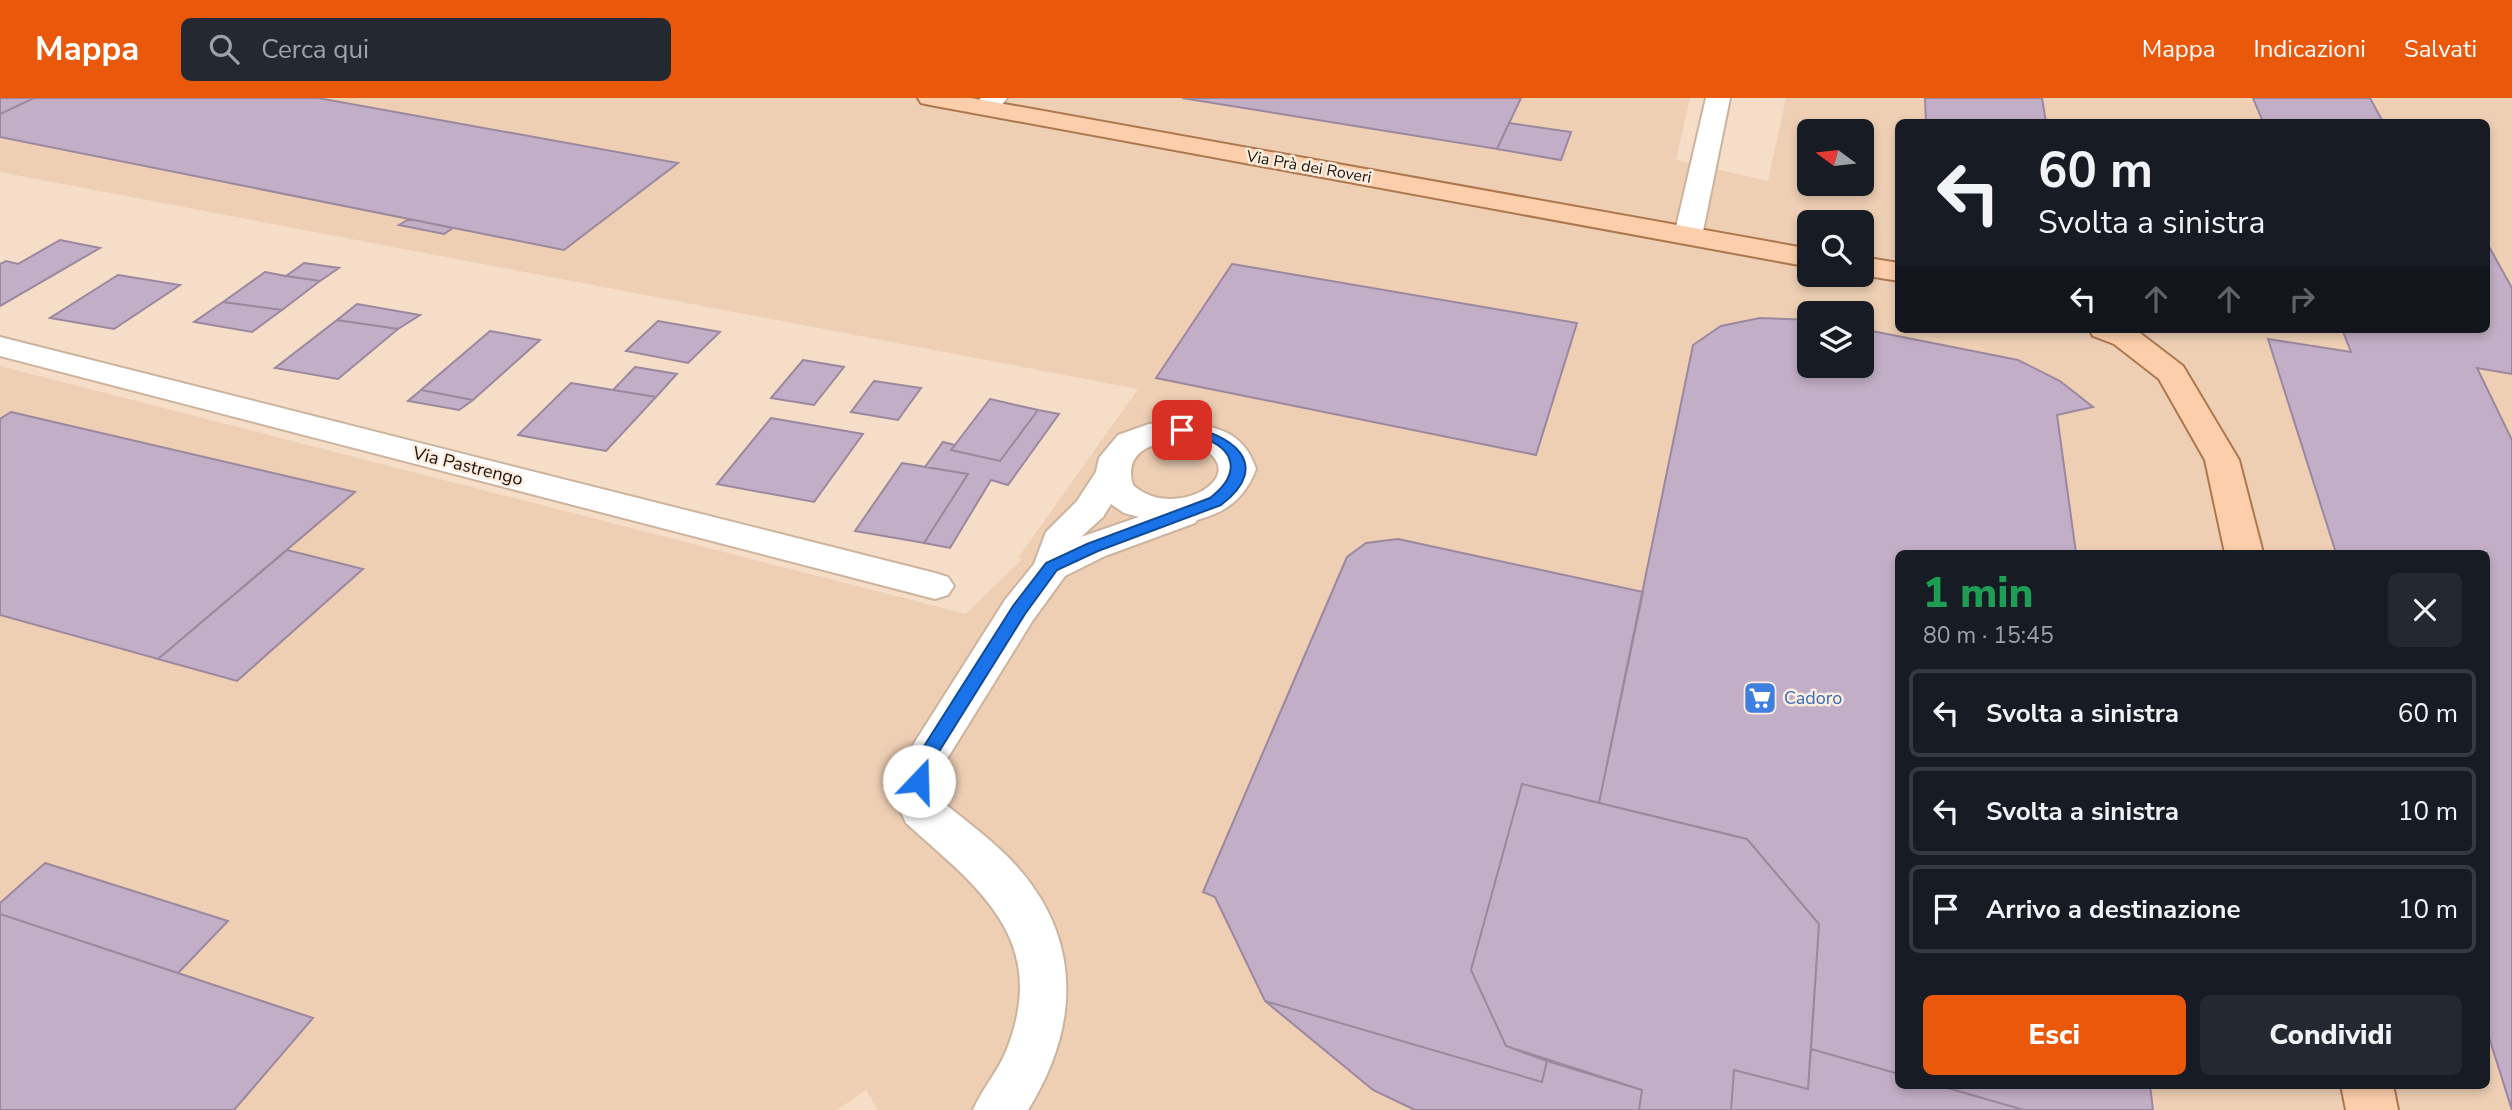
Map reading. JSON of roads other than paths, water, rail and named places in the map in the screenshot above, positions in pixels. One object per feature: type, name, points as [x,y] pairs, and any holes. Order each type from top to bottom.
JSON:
[{"type":"main road","name":"Via Prà dei Roveri","points":[[930,98],[991,102],[1797,256]]},
{"type":"main road","points":[[1874,269],[1895,271]]},
{"type":"main road","points":[[2114,333],[2125,337],[2172,373],[2222,460],[2243,550]]},
{"type":"main road","points":[[2368,1089],[2372,1110]]},
{"type":"street","points":[[1688,236],[1718,98]]},
{"type":"street","name":"Via Pastrengo","points":[[0,346],[935,586]]},
{"type":"street","points":[[1052,567],[1093,547],[1197,509],[1216,502],[1230,490],[1238,477],[1238,463],[1231,449],[1217,439],[1182,430],[1144,436],[1128,444],[1112,467],[1112,481],[1119,493],[1132,503],[1151,510],[1174,512],[1197,509]]},
{"type":"street","points":[[999,1110],[1030,1056],[1043,1004],[1043,960],[1031,925],[1005,885],[922,810],[919,781],[927,756],[1019,610],[1052,567],[1059,541],[1090,509],[1112,474]]},
{"type":"place","name":"Cadoro","points":[[1760,698]]}]
